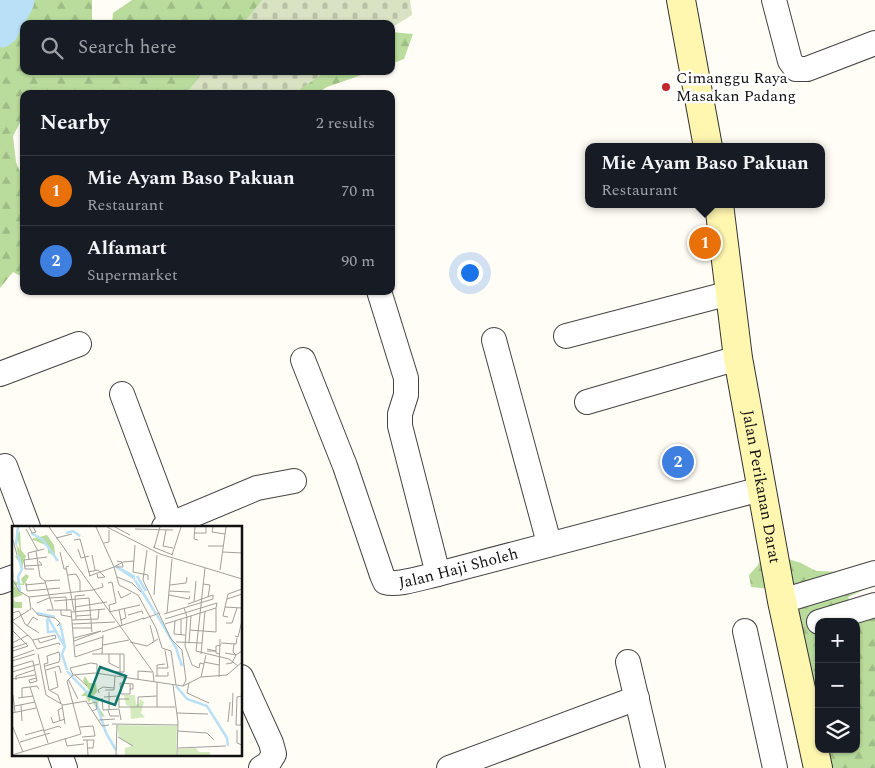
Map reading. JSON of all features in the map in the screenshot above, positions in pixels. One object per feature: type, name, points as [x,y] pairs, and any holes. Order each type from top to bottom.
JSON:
[{"type":"street","points":[[681,0],[707,143]]},
{"type":"street","points":[[774,0],[790,61],[796,69],[807,69],[875,43]]},
{"type":"street","name":"Jalan Perikanan Darat","points":[[719,208],[738,358],[761,489],[782,600],[818,768]]},
{"type":"street","points":[[566,336],[730,293]]},
{"type":"street","points":[[380,295],[406,378],[406,395],[400,414],[400,426],[438,574]]},
{"type":"street","points":[[494,340],[549,543]]},
{"type":"street","points":[[0,374],[79,344]]},
{"type":"street","points":[[587,402],[738,358]]},
{"type":"street","name":"Jalan Haji Sholeh","points":[[303,360],[345,466],[385,582],[390,584],[438,574],[549,543],[761,489]]},
{"type":"street","points":[[122,394],[169,526],[257,488],[294,482]]},
{"type":"street","points":[[5,466],[28,526]]},
{"type":"street","points":[[782,600],[875,573]]},
{"type":"street","points":[[0,582],[12,578]]},
{"type":"street","points":[[833,618],[875,606]]},
{"type":"street","points":[[789,631],[815,623]]},
{"type":"street","points":[[745,631],[775,768]]},
{"type":"street","points":[[628,662],[653,768]]},
{"type":"street","points":[[242,679],[271,743],[274,754],[268,764],[261,768]]},
{"type":"street","points":[[449,768],[637,698]]},
{"type":"street","points":[[61,756],[65,768]]},
{"type":"green space","points":[[0,0],[92,0],[93,20],[20,20],[20,75],[362,75],[322,90],[20,90],[20,123],[13,136],[16,162],[20,172],[20,276],[13,272],[0,288]]},
{"type":"green space","points":[[132,0],[285,0],[280,20],[112,20],[113,13]]},
{"type":"green space","points":[[262,0],[410,0],[412,15],[395,26],[395,20],[246,20]]},
{"type":"green space","points":[[395,32],[413,34],[404,59],[395,62]]},
{"type":"green space","points":[[201,75],[321,75],[299,90],[189,90]]},
{"type":"green space","points":[[761,557],[785,558],[801,563],[816,571],[848,572],[875,585],[848,597],[855,613],[875,603],[875,768],[808,768],[770,589],[751,587],[749,575],[758,565]]},
{"type":"waterway","points":[[0,28],[15,0]]},
{"type":"place","name":"Cimanggu Raya Masakan Padang","points":[[666,87]]},
{"type":"place","name":"Mie Ayam Baso Pakuan","points":[[705,243]]},
{"type":"place","name":"Alfamart","points":[[678,462]]}]
